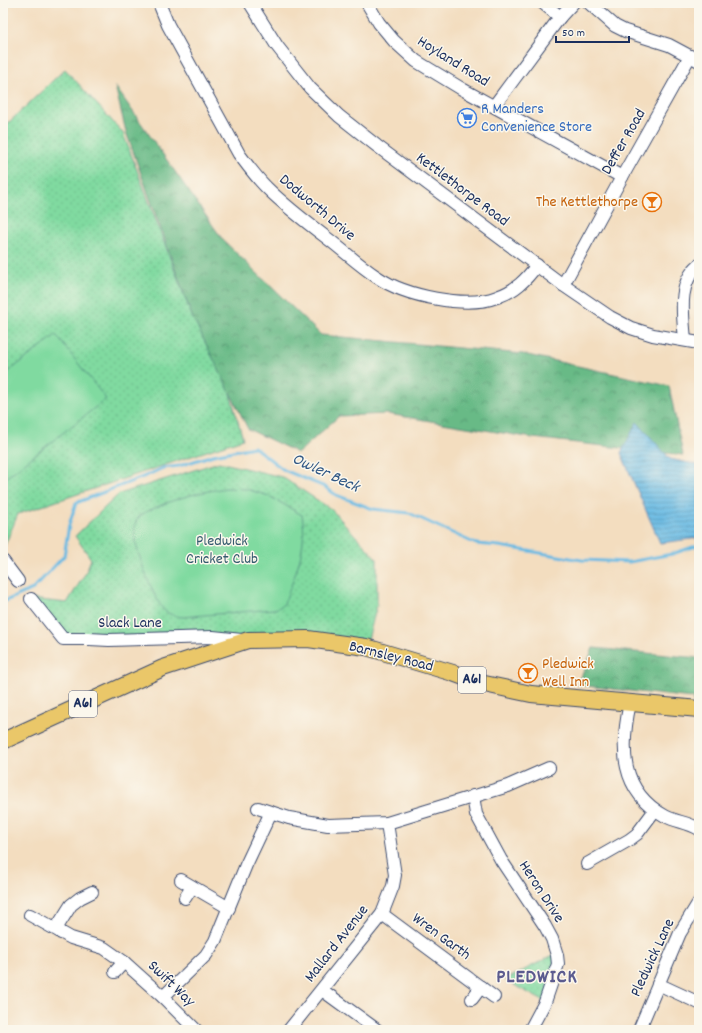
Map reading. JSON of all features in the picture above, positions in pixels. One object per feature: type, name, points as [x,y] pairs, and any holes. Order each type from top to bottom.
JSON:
[{"type":"main road","name":"Barnsley Road","points":[[3,741],[163,668],[248,640],[308,639],[366,647],[453,673],[480,683],[531,694],[699,709]]},
{"type":"street","name":"Dodworth Drive","points":[[158,3],[168,25],[235,147],[251,170],[266,187],[286,205],[378,278],[396,287],[417,294],[450,301],[473,301],[496,298],[507,293],[520,285],[537,266]]},
{"type":"street","name":"Kettlethorpe Road","points":[[250,3],[265,28],[294,69],[310,88],[339,116],[377,146],[537,266],[610,317],[631,328],[653,335],[699,343]]},
{"type":"street","name":"Hoyland Road","points":[[367,3],[379,23],[394,41],[416,61],[622,177]]},
{"type":"street","points":[[543,3],[560,17]]},
{"type":"street","points":[[494,106],[560,17],[574,3]]},
{"type":"street","points":[[590,3],[615,26],[625,31],[669,45],[695,58]]},
{"type":"street","name":"Deffer Road","points":[[563,285],[622,177],[695,58]]},
{"type":"street","points":[[685,340],[683,294],[686,281],[692,270],[699,265]]},
{"type":"street","points":[[3,561],[18,581]]},
{"type":"street","name":"Slack Lane","points":[[32,599],[63,639],[109,640],[212,637],[248,640]]},
{"type":"street","points":[[630,703],[624,742],[626,762],[631,780],[637,792],[646,803],[655,810],[667,817],[691,824],[699,829]]},
{"type":"street","points":[[258,808],[289,818],[328,825],[387,823],[508,786],[549,768]]},
{"type":"street","name":"Heron Drive","points":[[473,796],[476,814],[501,860],[546,926],[557,955],[558,964],[545,1002],[530,1030]]},
{"type":"street","points":[[586,864],[637,834],[655,810]]},
{"type":"street","points":[[163,997],[206,955],[215,941],[246,865],[271,812]]},
{"type":"street","name":"Mallard Avenue","points":[[289,1030],[382,914],[389,899],[395,875],[387,823]]},
{"type":"street","points":[[181,880],[229,908]]},
{"type":"street","points":[[185,898],[192,887]]},
{"type":"street","points":[[61,932],[58,928],[59,924],[71,904],[92,892]]},
{"type":"street","name":"Pledwick Lane","points":[[639,1030],[680,933],[699,902]]},
{"type":"street","name":"Wren Garth","points":[[382,914],[494,997]]},
{"type":"street","name":"Swift Way","points":[[30,915],[71,938],[104,948],[113,954],[163,997],[196,1030]]},
{"type":"street","name":"Swift Way","points":[[115,972],[124,962]]},
{"type":"street","points":[[658,984],[699,1003]]},
{"type":"street","points":[[472,999],[481,987]]},
{"type":"street","points":[[322,990],[376,1030]]},
{"type":"green space","points":[[65,69],[123,133],[192,316],[227,383],[243,439],[18,514],[3,550],[3,128]]},
{"type":"green space","points":[[115,86],[223,240],[321,335],[523,354],[669,386],[683,455],[533,438],[388,414],[339,416],[298,453],[248,429],[192,316],[126,132]]},
{"type":"green space","points":[[56,335],[106,399],[3,480],[3,376]]},
{"type":"green space","name":"Pledwick Cricket Club","points":[[219,462],[282,477],[331,509],[377,559],[377,605],[366,647],[308,639],[63,639],[31,599],[67,603],[85,574],[91,559],[75,536],[119,494]]},
{"type":"green space","points":[[226,488],[246,489],[269,496],[302,515],[302,549],[284,604],[274,609],[182,617],[175,616],[165,611],[151,588],[136,544],[136,521],[145,513],[172,501],[199,493]]},
{"type":"green space","points":[[593,648],[699,658],[699,721],[692,698],[578,685]]},
{"type":"green space","points":[[557,953],[545,1002],[505,980]]},
{"type":"water","points":[[637,422],[670,459],[699,465],[699,538],[660,543],[621,453]]},
{"type":"waterway","name":"Owler Beck","points":[[3,602],[33,589],[64,556],[69,525],[76,503],[163,468],[179,466],[213,455],[254,447],[284,470],[325,487],[336,495],[373,509],[409,513],[476,544],[499,546],[582,560],[629,562],[672,554],[699,545]]},
{"type":"place","name":"R Manders Convenience Store","points":[[467,118]]},
{"type":"place","name":"The Kettlethorpe","points":[[652,202]]},
{"type":"place","name":"Pledwick Well Inn","points":[[528,673]]},
{"type":"district","name":"PLEDWICK","points":[[537,978]]}]
